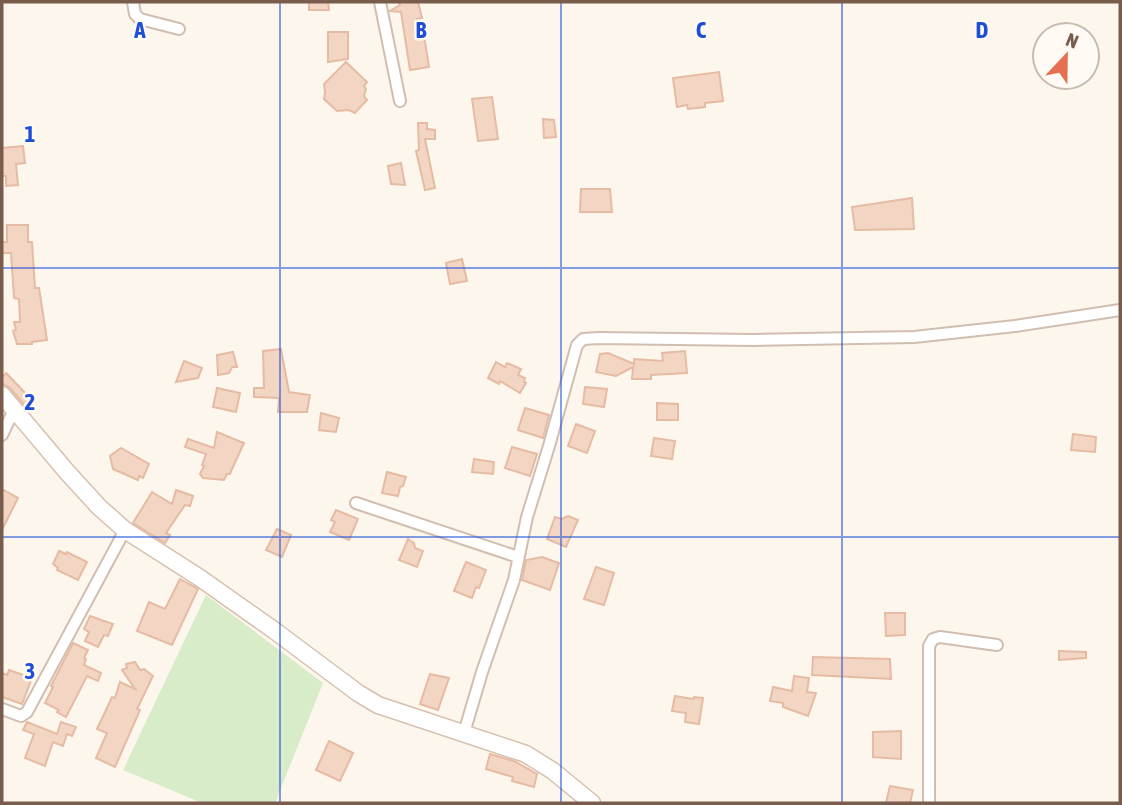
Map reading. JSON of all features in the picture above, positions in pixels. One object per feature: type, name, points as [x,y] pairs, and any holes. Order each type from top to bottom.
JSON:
[{"type":"main road","points":[[2,395],[99,507],[125,530],[265,623],[367,699],[378,705],[517,750],[540,761],[592,803]]},
{"type":"street","points":[[132,2],[140,19],[179,29]]},
{"type":"street","points":[[380,2],[400,101]]},
{"type":"street","points":[[464,733],[514,580],[527,517],[577,345],[583,339],[914,337],[1016,326],[1120,310]]},
{"type":"street","points":[[2,435],[14,410]]},
{"type":"street","points":[[356,503],[518,557]]},
{"type":"street","points":[[2,709],[21,716],[27,712],[125,530]]},
{"type":"street","points":[[929,803],[929,646],[933,639],[940,637],[997,645]]},
{"type":"green space","points":[[206,595],[323,683],[275,803],[202,803],[123,770]]},
{"type":"building","points":[[309,2],[328,2],[329,10],[309,10]]},
{"type":"building","points":[[399,2],[418,2],[422,18],[417,19],[419,37],[424,36],[429,67],[410,70],[401,12],[390,11],[400,5]]},
{"type":"building","points":[[328,32],[348,32],[348,59],[328,62]]},
{"type":"building","points":[[346,62],[367,82],[364,96],[367,100],[355,113],[349,110],[337,111],[324,99],[324,84]]},
{"type":"building","points":[[719,72],[723,101],[705,103],[705,107],[677,107],[673,78]]},
{"type":"building","points":[[492,97],[498,139],[478,141],[472,99]]},
{"type":"building","points":[[543,119],[554,120],[556,137],[544,138]]},
{"type":"building","points":[[418,123],[427,123],[427,129],[435,130],[435,139],[425,139],[435,188],[425,190],[416,151],[419,150]]},
{"type":"building","points":[[23,146],[25,163],[16,164],[18,185],[6,186],[6,176],[2,176],[2,148]]},
{"type":"building","points":[[401,163],[405,185],[391,184],[388,166]]},
{"type":"building","points":[[581,189],[610,189],[612,212],[580,212]]},
{"type":"building","points":[[912,198],[914,229],[855,230],[852,207]]},
{"type":"building","points":[[7,225],[28,225],[35,288],[39,288],[47,340],[17,344],[13,331],[16,330],[14,322],[20,322],[19,299],[14,298],[11,253],[2,253],[2,242],[7,242]]},
{"type":"building","points":[[462,259],[467,281],[450,284],[446,263]]},
{"type":"building","points":[[281,349],[289,392],[310,395],[307,412],[278,412],[279,398],[254,397],[254,388],[264,388],[263,351]]},
{"type":"building","points":[[685,351],[687,373],[632,379],[633,367],[616,376],[596,372],[600,354],[608,353],[634,364],[634,359],[663,361],[662,353]]},
{"type":"building","points":[[233,352],[237,367],[232,367],[229,373],[218,375],[217,355]]},
{"type":"building","points":[[184,361],[202,368],[198,378],[176,382]]},
{"type":"building","points":[[496,362],[505,367],[507,363],[521,369],[518,375],[525,378],[526,383],[520,393],[500,381],[499,384],[488,378]]},
{"type":"building","points":[[6,373],[32,400],[26,407],[10,388],[2,383]]},
{"type":"building","points":[[585,387],[607,389],[604,407],[583,404]]},
{"type":"building","points":[[217,388],[240,393],[236,412],[213,407]]},
{"type":"building","points":[[657,403],[678,404],[678,420],[657,420]]},
{"type":"building","points":[[525,408],[549,415],[543,438],[518,430]]},
{"type":"building","points":[[321,413],[339,418],[336,432],[319,430]]},
{"type":"building","points":[[576,424],[595,431],[587,453],[568,446]]},
{"type":"building","points":[[217,432],[244,443],[230,474],[227,474],[224,480],[203,478],[200,474],[206,454],[185,447],[188,439],[214,448]]},
{"type":"building","points":[[1073,434],[1096,437],[1095,452],[1071,450]]},
{"type":"building","points":[[654,438],[675,441],[672,459],[651,456]]},
{"type":"building","points":[[512,447],[537,454],[530,476],[505,468]]},
{"type":"building","points":[[121,448],[149,464],[143,478],[139,476],[138,480],[113,469],[110,456]]},
{"type":"building","points":[[474,459],[494,462],[493,474],[472,472]]},
{"type":"building","points":[[387,472],[406,477],[398,496],[382,493]]},
{"type":"building","points":[[2,489],[18,498],[2,530]]},
{"type":"building","points":[[176,490],[193,496],[190,506],[185,505],[166,533],[170,535],[165,543],[133,523],[152,492],[172,504]]},
{"type":"building","points":[[336,510],[358,519],[349,540],[330,532],[335,522],[331,520]]},
{"type":"building","points":[[568,516],[578,520],[566,547],[547,539],[555,517],[562,519]]},
{"type":"building","points":[[277,529],[291,535],[282,557],[266,550]]},
{"type":"building","points":[[408,539],[414,543],[415,548],[423,551],[417,567],[399,560]]},
{"type":"building","points":[[59,551],[87,562],[78,580],[57,570],[53,564]]},
{"type":"building","points":[[542,557],[559,563],[550,590],[522,580],[526,560]]},
{"type":"building","points":[[466,562],[486,570],[472,598],[454,591]]},
{"type":"building","points":[[596,567],[614,573],[604,605],[584,599]]},
{"type":"building","points":[[180,579],[198,589],[172,645],[137,631],[149,602],[165,609]]},
{"type":"building","points":[[885,613],[905,613],[905,635],[886,636]]},
{"type":"building","points":[[90,616],[113,624],[108,636],[104,635],[98,647],[85,641],[89,632],[84,629]]},
{"type":"building","points":[[73,643],[88,650],[84,665],[101,673],[98,681],[87,676],[66,717],[45,703]]},
{"type":"building","points":[[1059,651],[1086,652],[1086,658],[1059,660]]},
{"type":"building","points":[[813,657],[890,659],[891,679],[812,675]]},
{"type":"building","points":[[135,662],[140,670],[144,669],[153,676],[115,767],[96,758],[107,733],[97,729],[112,697],[115,698],[120,682],[135,689],[122,670],[127,668],[126,664]]},
{"type":"building","points":[[9,670],[32,678],[22,704],[2,697],[2,673],[7,675]]},
{"type":"building","points":[[430,674],[449,678],[438,710],[420,704]]},
{"type":"building","points":[[794,676],[809,678],[807,692],[816,693],[808,716],[783,707],[783,703],[770,701],[773,687],[792,691]]},
{"type":"building","points":[[675,696],[703,698],[699,724],[685,722],[686,713],[672,711]]},
{"type":"building","points":[[27,722],[57,734],[61,722],[76,727],[72,736],[67,734],[63,746],[53,742],[45,766],[25,758],[34,734],[23,730]]},
{"type":"building","points":[[901,731],[901,759],[873,757],[873,732]]},
{"type":"building","points":[[329,741],[353,753],[340,781],[316,770]]},
{"type":"building","points":[[490,754],[514,761],[537,774],[534,787],[512,781],[513,777],[486,769]]},
{"type":"building","points":[[890,786],[913,790],[910,803],[886,803]]}]
